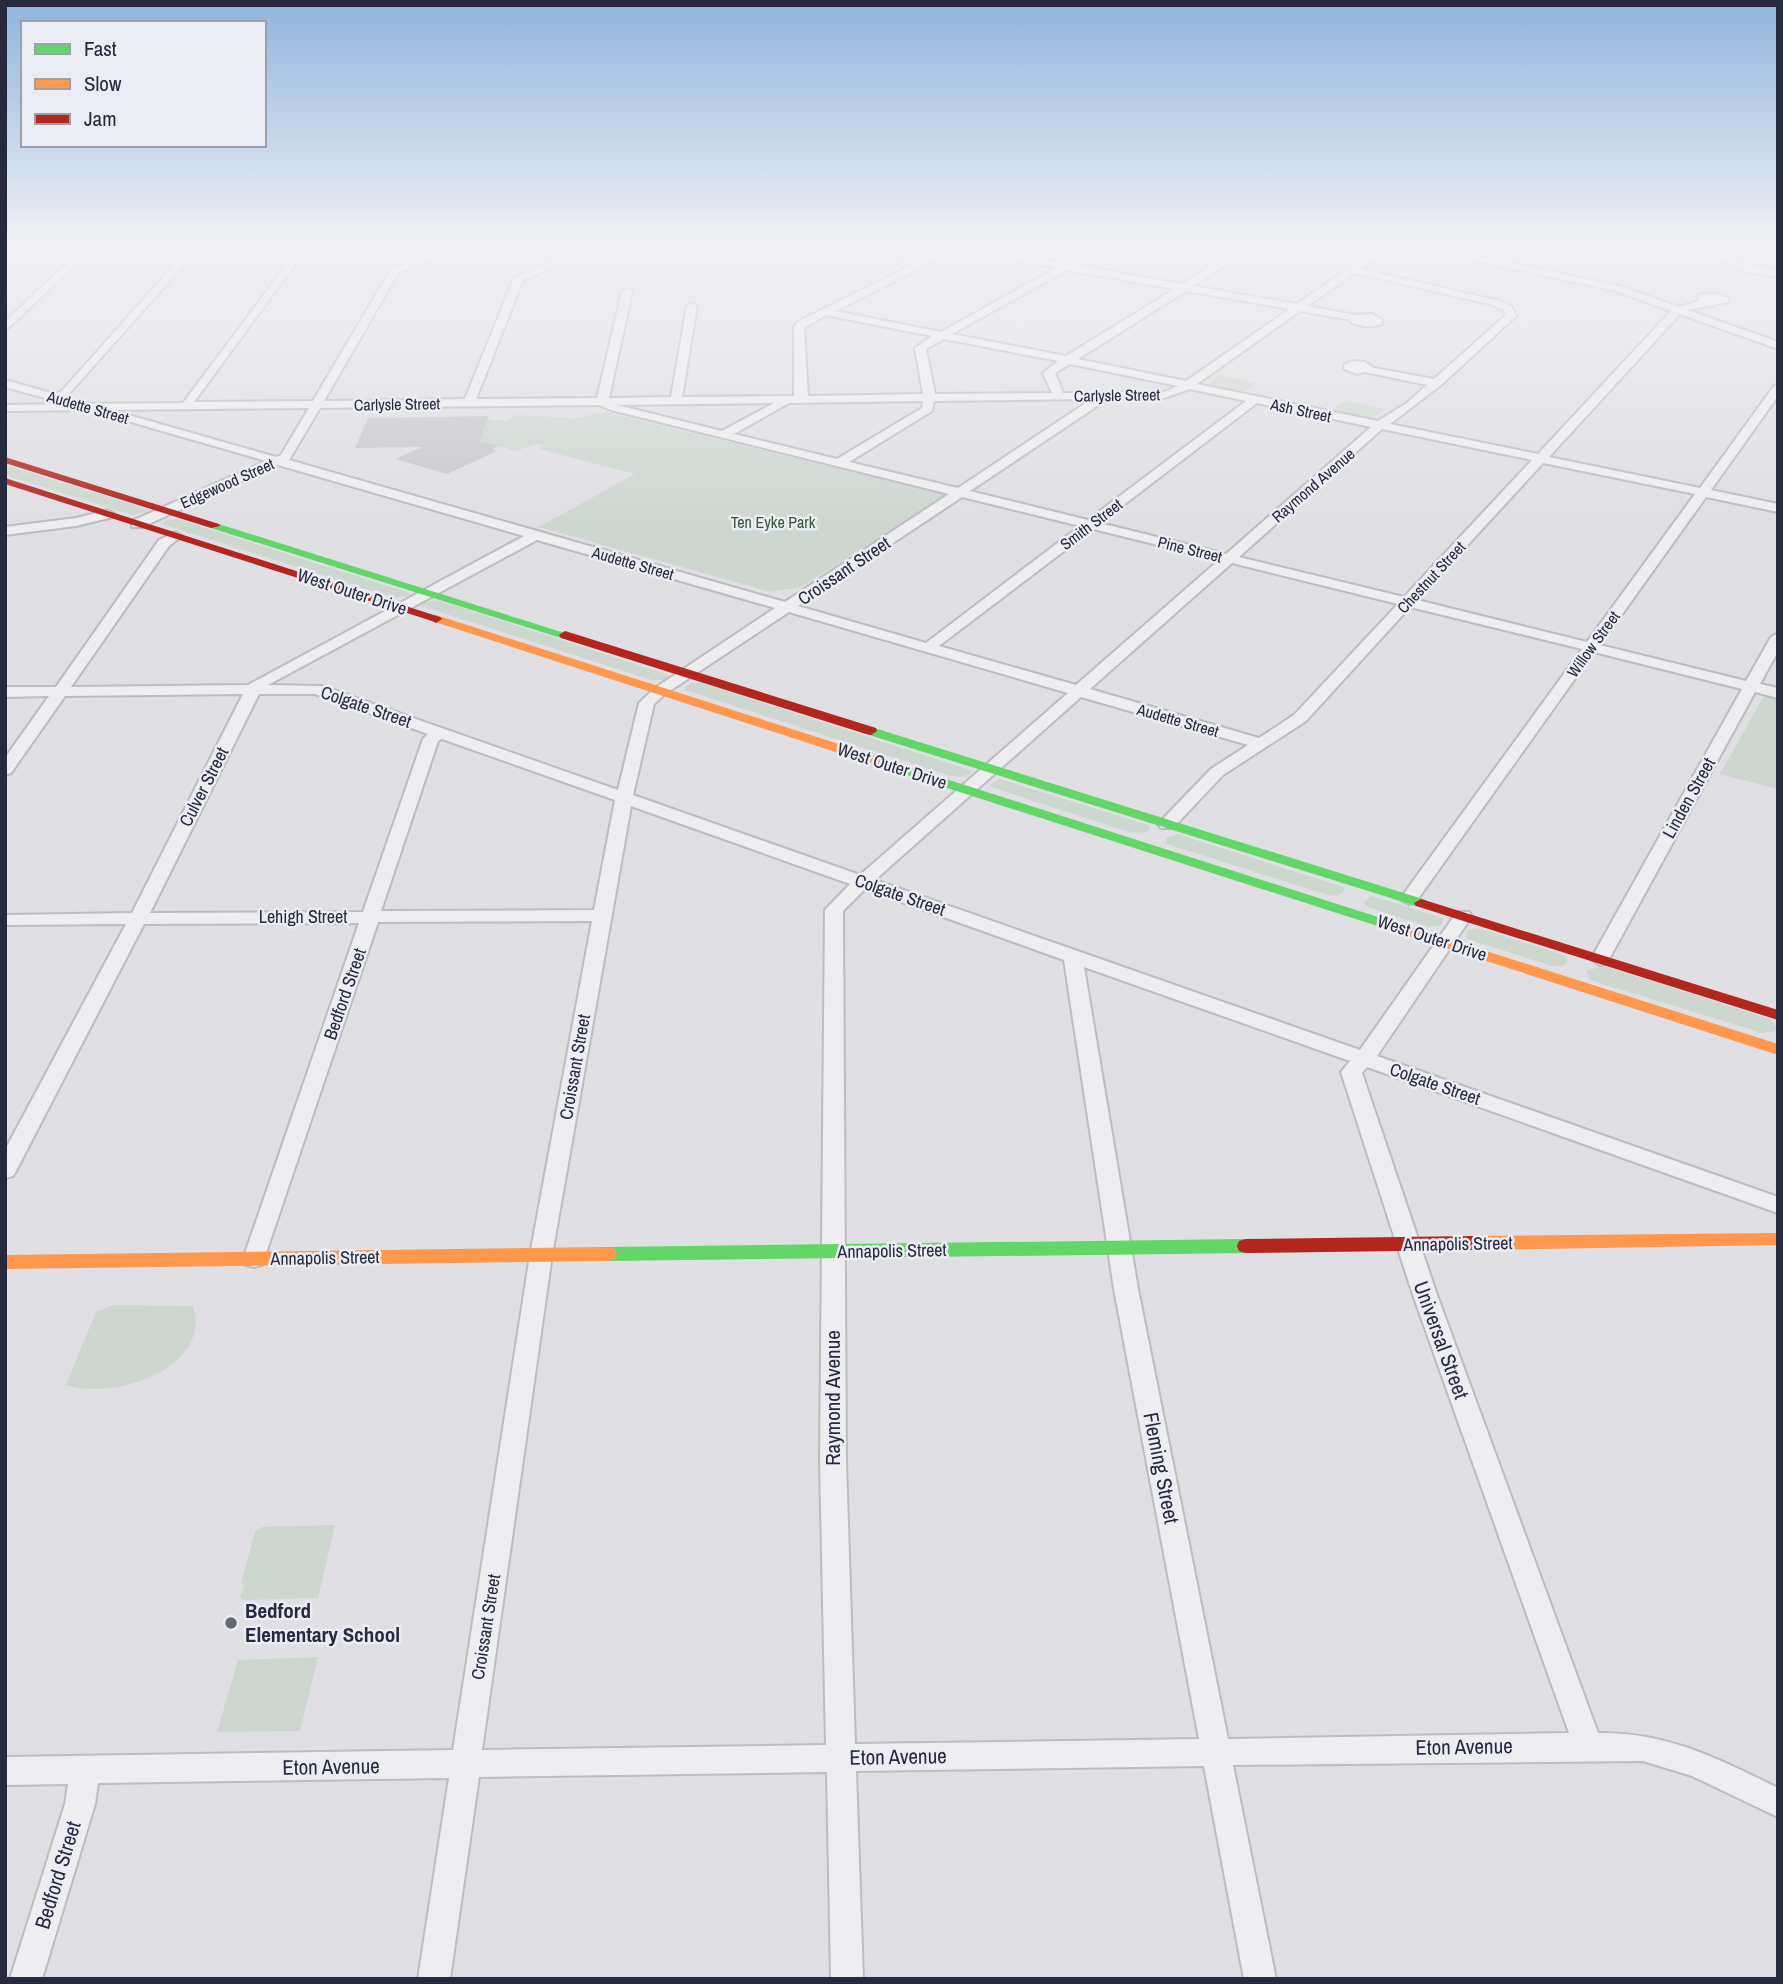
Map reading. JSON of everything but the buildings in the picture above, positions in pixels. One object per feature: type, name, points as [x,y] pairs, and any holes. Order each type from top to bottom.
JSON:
[{"type":"main road","name":"West Outer Drive","points":[[5,460],[1778,1015]]},
{"type":"main road","name":"West Outer Drive","points":[[5,481],[1778,1050]]},
{"type":"main road","points":[[1146,847],[1167,824]]},
{"type":"main road","points":[[1343,910],[1365,885]]},
{"type":"main road","name":"Annapolis Street","points":[[5,1262],[1778,1239]]},
{"type":"street","points":[[5,418],[66,393],[117,335]]},
{"type":"street","points":[[186,406],[238,335]]},
{"type":"street","name":"Edgewood Street","points":[[137,524],[279,460],[289,453],[357,335]]},
{"type":"street","points":[[469,403],[496,335]]},
{"type":"street","points":[[602,402],[617,335]]},
{"type":"street","points":[[676,401],[687,335]]},
{"type":"street","points":[[724,434],[802,396],[799,335]]},
{"type":"street","points":[[841,462],[929,407],[920,348],[942,335]]},
{"type":"street","name":"Ash Street","points":[[942,335],[1778,508]]},
{"type":"street","points":[[1059,397],[1049,373],[1108,335]]},
{"type":"street","name":"Carlysle Street","points":[[5,408],[1164,395],[1179,391],[1260,335]]},
{"type":"street","name":"Raymond Avenue","points":[[847,1979],[833,1461],[834,910],[862,882],[1379,426],[1411,405],[1491,335]]},
{"type":"street","name":"Chestnut Street","points":[[1167,824],[1217,772],[1300,718],[1655,335]]},
{"type":"street","points":[[1746,335],[1778,346]]},
{"type":"street","points":[[1369,370],[1437,383]]},
{"type":"street","name":"Audette Street","points":[[5,383],[1260,743]]},
{"type":"street","name":"Willow Street","points":[[1409,900],[1778,388]]},
{"type":"street","name":"Croissant Street","points":[[434,1979],[541,1255],[601,915],[624,798],[647,703],[660,691],[1105,396]]},
{"type":"street","name":"Smith Street","points":[[928,648],[1254,400]]},
{"type":"street","name":"Pine Street","points":[[602,402],[960,493],[1778,693]]},
{"type":"street","points":[[5,531],[76,522],[108,514]]},
{"type":"street","points":[[254,689],[277,674],[536,535]]},
{"type":"street","name":"Edgewood Street","points":[[5,770],[164,542],[175,536]]},
{"type":"street","name":"Linden Street","points":[[1600,959],[1778,637]]},
{"type":"street","points":[[277,674],[317,689]]},
{"type":"street","name":"Culver Street","points":[[5,1171],[139,918],[254,689]]},
{"type":"street","name":"Colgate Street","points":[[5,692],[317,689],[1778,1205]]},
{"type":"street","name":"Bedford Street","points":[[254,1259],[431,738],[440,733]]},
{"type":"street","name":"Lehigh Street","points":[[5,920],[601,915]]},
{"type":"street","name":"Universal Street","points":[[1462,916],[1375,1047],[1351,1073],[1408,1245],[1588,1746]]},
{"type":"street","name":"Fleming Street","points":[[1073,956],[1122,1248],[1126,1289],[1260,1979]]},
{"type":"street","name":"Eton Avenue","points":[[5,1771],[1640,1746],[1674,1753],[1778,1803]]},
{"type":"street","name":"Bedford Street","points":[[26,1979],[84,1791],[85,1769]]},
{"type":"green space","points":[[1218,375],[1257,383],[1244,392],[1208,384]]},
{"type":"green space","points":[[1345,401],[1386,409],[1371,418],[1332,411]]},
{"type":"green space","name":"Ten Eyke Park","points":[[606,412],[947,495],[801,587],[770,592],[539,527],[635,474],[539,449],[544,446],[536,444],[516,451],[480,441],[488,419],[505,421],[516,415],[575,418]]},
{"type":"green space","points":[[5,465],[148,511],[133,515],[5,475]]},
{"type":"green space","points":[[177,519],[410,595],[394,598],[162,524],[167,520]]},
{"type":"green space","points":[[437,600],[669,675],[665,680],[652,680],[421,606],[425,602]]},
{"type":"green space","points":[[692,683],[701,683],[973,771],[965,777],[951,776],[685,690],[685,687]]},
{"type":"green space","points":[[1764,696],[1778,700],[1778,789],[1720,774]]},
{"type":"green space","points":[[1000,779],[1148,825],[1150,828],[1147,832],[1132,833],[991,787],[991,784]]},
{"type":"green space","points":[[1177,834],[1343,887],[1345,890],[1338,896],[1328,895],[1167,844],[1166,838]]},
{"type":"green space","points":[[1371,896],[1443,918],[1442,925],[1429,927],[1367,907],[1364,903]]},
{"type":"green space","points":[[1478,928],[1560,954],[1566,957],[1567,962],[1564,966],[1551,966],[1468,939],[1466,934],[1469,930]]},
{"type":"green space","points":[[1603,966],[1770,1019],[1777,1028],[1775,1031],[1762,1033],[1590,980],[1586,971]]},
{"type":"green space","points":[[114,1305],[193,1306],[195,1328],[188,1347],[174,1363],[132,1384],[85,1389],[66,1385],[96,1312]]},
{"type":"green space","points":[[335,1525],[318,1598],[240,1598],[244,1585],[241,1583],[255,1532],[262,1527]]},
{"type":"green space","points":[[318,1657],[300,1731],[217,1732],[238,1660]]},
{"type":"traffic: fast","points":[[215,526],[565,635]]},
{"type":"traffic: fast","points":[[871,731],[1421,903]]},
{"type":"traffic: fast","points":[[896,767],[1398,928]]},
{"type":"traffic: fast","points":[[608,1254],[1246,1246]]},
{"type":"traffic: slow","points":[[436,619],[896,767]]},
{"type":"traffic: slow","points":[[1398,928],[1778,1050]]},
{"type":"traffic: slow","points":[[1474,1243],[1778,1239]]},
{"type":"traffic: slow","points":[[5,1262],[608,1254]]},
{"type":"traffic: jam","points":[[5,460],[215,526]]},
{"type":"traffic: jam","points":[[5,481],[436,619]]},
{"type":"traffic: jam","points":[[565,635],[871,731]]},
{"type":"traffic: jam","points":[[1421,903],[1778,1015]]},
{"type":"traffic: jam","points":[[1246,1246],[1474,1243]]},
{"type":"place","name":"Bedford Elementary School","points":[[231,1623]]}]
